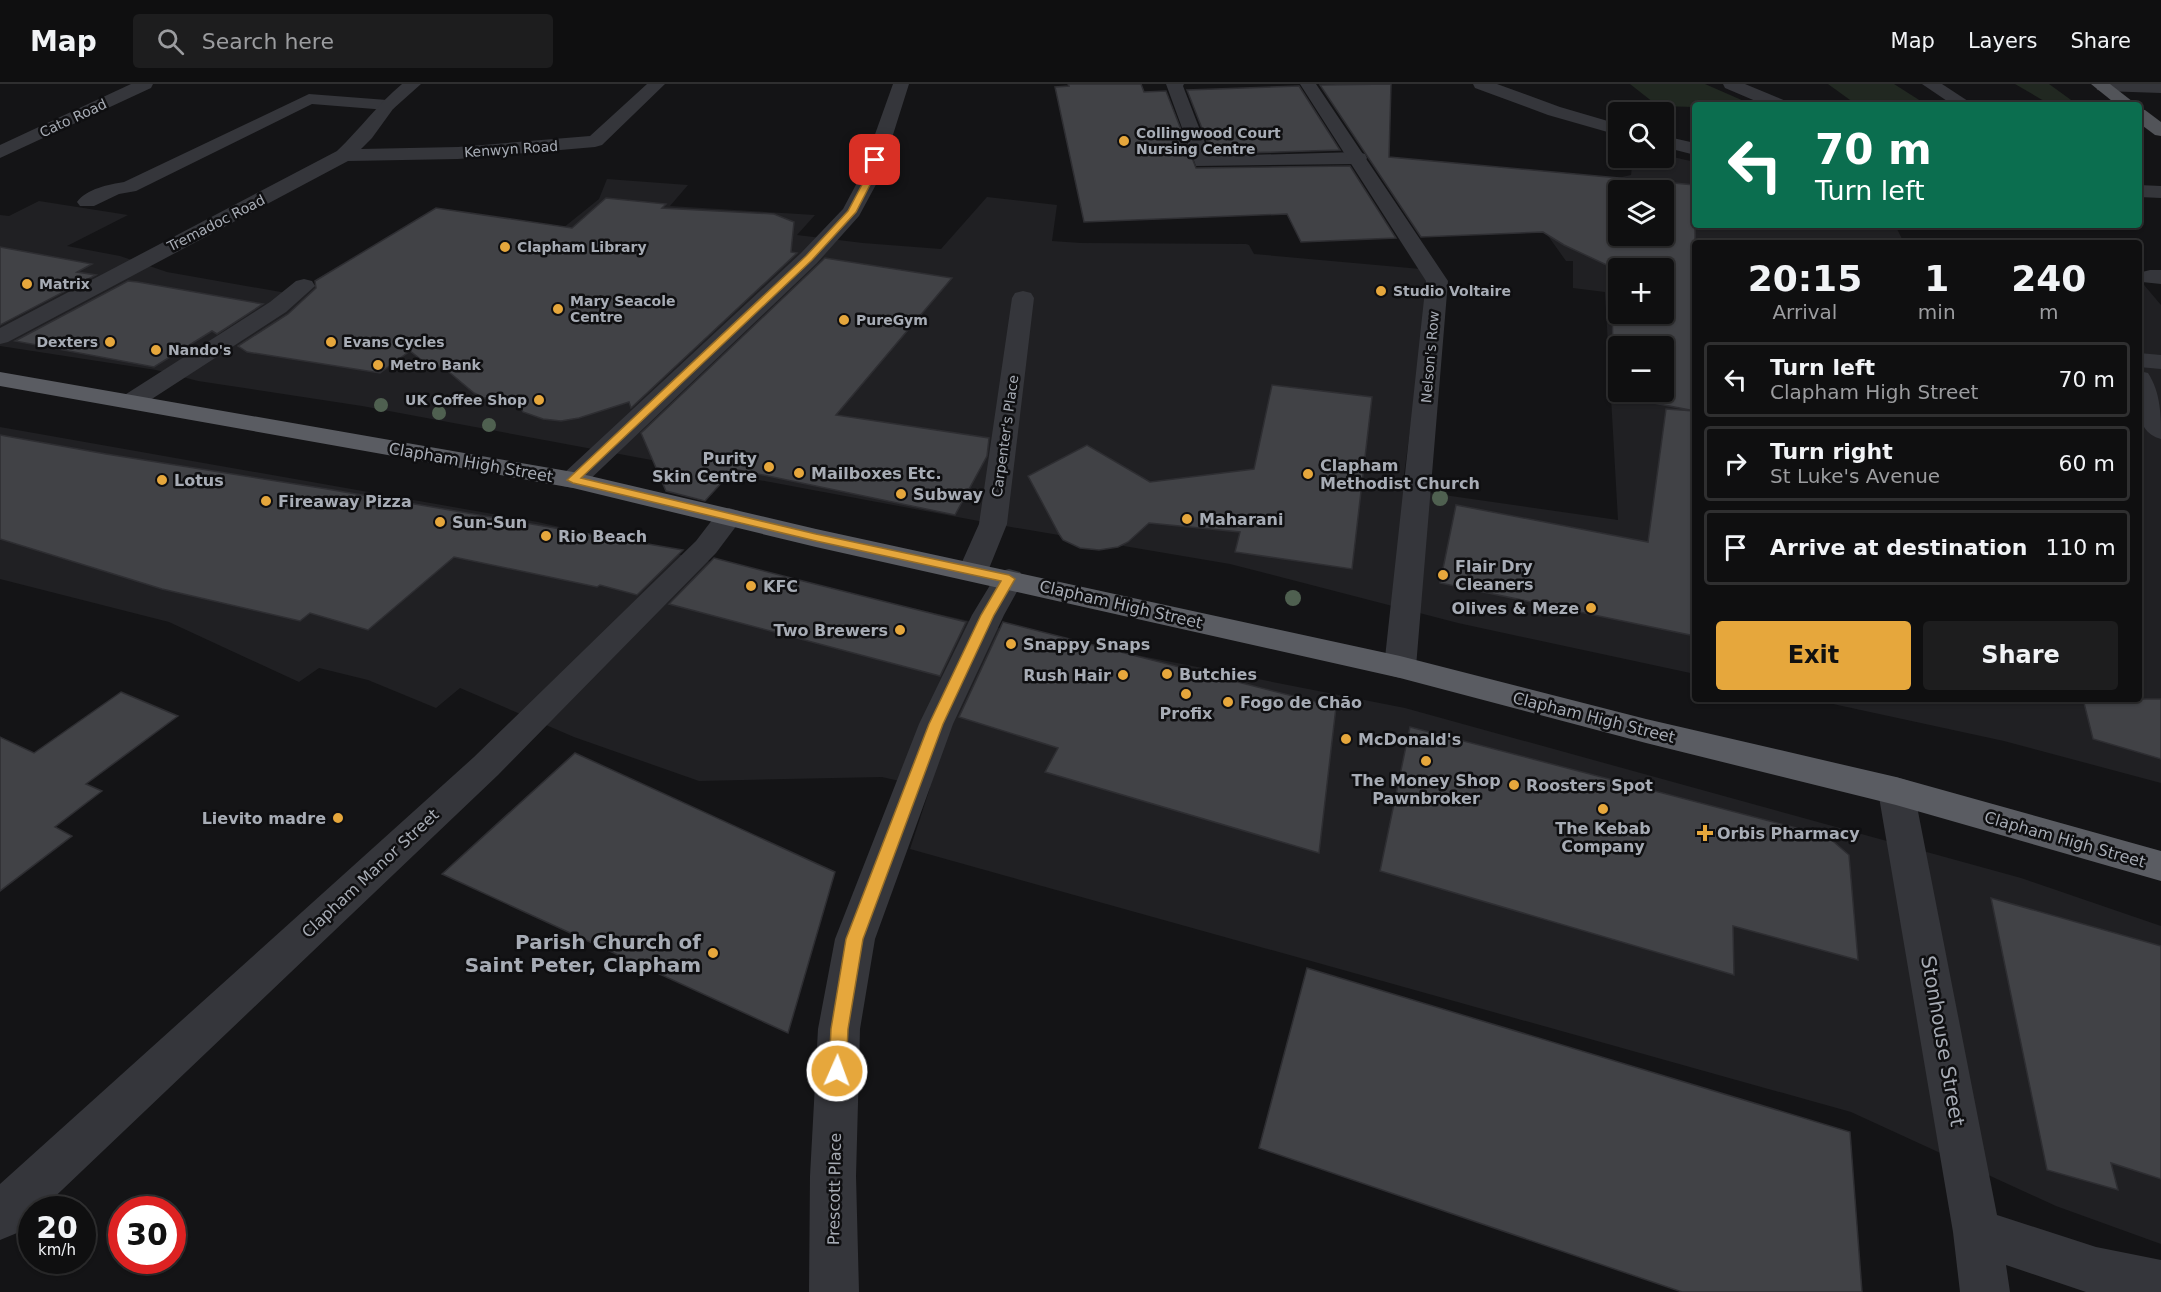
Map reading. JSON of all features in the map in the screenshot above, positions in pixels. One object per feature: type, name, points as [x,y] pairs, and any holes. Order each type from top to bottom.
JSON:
[{"type":"highway","name":"Clapham High Street","points":[[0,379],[573,480],[1400,667],[1646,731],[1896,791],[2161,866]]},
{"type":"main road","points":[[2101,85],[2124,102]]},
{"type":"main road","points":[[2142,116],[2161,131]]},
{"type":"street","name":"Cato Road","points":[[0,152],[145,84]]},
{"type":"street","name":"Tremadoc Road","points":[[0,337],[344,155],[366,134],[387,105],[413,84]]},
{"type":"street","name":"Kenwyn Road","points":[[344,155],[458,153],[595,141],[657,84]]},
{"type":"street","points":[[573,480],[809,258],[852,212],[869,179],[901,84]]},
{"type":"street","points":[[1176,84],[1174,84],[1203,162],[1358,158]]},
{"type":"street","name":"Nelson's Row","points":[[1308,84],[1358,158],[1396,223],[1437,281],[1400,667]]},
{"type":"street","points":[[1481,84],[1554,111],[1608,127]]},
{"type":"street","points":[[1731,84],[1773,102]]},
{"type":"street","points":[[1930,84],[1960,102]]},
{"type":"street","points":[[2101,85],[2161,88]]},
{"type":"street","points":[[87,202],[114,189],[129,187],[309,99],[387,105]]},
{"type":"street","points":[[1674,144],[1692,148]]},
{"type":"street","points":[[2142,191],[2161,192]]},
{"type":"street","points":[[132,401],[278,307],[304,286]]},
{"type":"street","name":"Carpenter's Place","points":[[991,575],[993,524],[1023,298]]},
{"type":"street","points":[[2142,360],[2161,362]]},
{"type":"street","points":[[2142,387],[2155,425],[2161,431]]},
{"type":"street","name":"Clapham Manor Street","points":[[7,1198],[486,766],[706,547],[729,517]]},
{"type":"street","name":"Prescott Place","points":[[834,1292],[833,1176],[839,1029],[855,939],[936,724],[988,615],[991,575]]},
{"type":"street","name":"Stonhouse Street","points":[[1896,791],[1977,1232],[1985,1292]]},
{"type":"street","points":[[1977,1232],[2096,1271],[2161,1284]]},
{"type":"shaded area","points":[[1630,84],[1705,84],[1746,102],[1692,102],[1692,107],[1674,106],[1674,102],[1653,102]]},
{"type":"shaded area","points":[[1828,84],[1894,84],[1922,102],[1853,102]]},
{"type":"shaded area","points":[[2015,84],[2049,84],[2074,102],[2046,102]]},
{"type":"shaded area","points":[[1674,157],[1692,161],[1692,228],[1896,228],[1902,240],[1692,240],[1692,673],[1458,623],[1230,564],[1011,527],[362,406],[198,381],[156,370],[0,346],[0,215],[9,216],[39,201],[128,215],[67,246],[120,256],[167,272],[298,295],[432,211],[563,228],[599,199],[607,179],[688,185],[670,206],[815,215],[797,235],[941,249],[987,197],[1057,205],[1052,241],[1246,244],[1254,254],[1432,270],[1402,489],[1618,520],[1611,402],[1674,402],[1674,336],[1608,336],[1608,345],[1605,292],[1573,288],[1573,261],[1566,261],[1546,233],[1601,182],[1608,180],[1608,246],[1674,246],[1674,180],[1610,180],[1631,175],[1632,168],[1674,168]]},
{"type":"shaded area","points":[[2142,283],[2161,305],[2161,783],[2004,741],[1824,702],[2142,702]]},
{"type":"shaded area","points":[[0,427],[538,522],[1004,629],[1405,708],[2021,878],[2161,926],[2161,1244],[2056,1206],[1851,1112],[910,849],[930,788],[882,777],[699,781],[574,737],[460,688],[436,708],[368,680],[319,668],[299,682],[169,622],[0,579]]},
{"type":"building","points":[[1068,84],[1141,84],[1144,92],[1166,91],[1196,168],[1350,166],[1396,238],[1301,242],[1287,214],[1084,222],[1055,87],[1069,86]]},
{"type":"building","points":[[1391,84],[1389,157],[1640,180],[1608,180],[1608,246],[1674,246],[1674,183],[1692,185],[1692,228],[1695,228],[1695,240],[1692,240],[1692,410],[1649,402],[1674,402],[1674,336],[1613,336],[1612,324],[1674,324],[1674,258],[1608,258],[1608,266],[1564,245],[1543,232],[1421,237],[1320,85]]},
{"type":"building","points":[[1299,86],[1340,150],[1212,154],[1187,90]]},
{"type":"building","name":"Mary Seacole Centre","points":[[606,198],[666,204],[662,208],[774,214],[794,222],[791,252],[797,253],[631,408],[629,402],[579,418],[561,421],[543,419],[523,412],[514,398],[484,398],[474,393],[444,368],[429,366],[410,351],[380,373],[247,352],[238,346],[288,314],[316,288],[315,281],[436,208],[572,228]]},
{"type":"building","points":[[0,247],[92,264],[77,272],[96,275],[0,325]]},
{"type":"building","points":[[825,258],[952,278],[836,415],[989,438],[987,456],[955,515],[734,469],[705,501],[666,491],[641,433]]},
{"type":"building","points":[[128,281],[263,304],[217,334],[212,331],[154,367],[15,341]]},
{"type":"building","points":[[1272,385],[1372,397],[1352,569],[1235,552],[1240,532],[1149,523],[1128,542],[1118,547],[1099,550],[1080,548],[1063,540],[1028,476],[1087,445],[1150,482],[1254,469]]},
{"type":"building","points":[[1666,409],[1692,411],[1692,635],[1440,583],[1456,505],[1648,542]]},
{"type":"building","points":[[0,435],[683,550],[637,595],[600,585],[597,587],[454,557],[368,630],[310,613],[300,621],[162,589],[0,539]]},
{"type":"building","points":[[714,558],[966,622],[940,676],[669,604]]},
{"type":"building","points":[[1003,622],[1336,707],[1319,853],[1045,772],[1058,748],[959,717]]},
{"type":"building","points":[[121,692],[178,716],[86,784],[102,791],[55,827],[72,836],[0,891],[0,737],[34,753]]},
{"type":"building","points":[[2142,699],[2161,699],[2161,759],[2093,739],[2084,702],[2142,702]]},
{"type":"building","points":[[1410,727],[1827,836],[1849,855],[1858,960],[1733,926],[1734,975],[1380,871]]},
{"type":"building","name":"Parish Church of Saint Peter, Clapham","points":[[575,753],[835,872],[788,1033],[442,874]]},
{"type":"building","points":[[1991,898],[2161,946],[2161,1179],[2111,1163],[2118,1190],[2047,1170]]},
{"type":"building","points":[[1307,968],[1850,1132],[1862,1292],[1682,1292],[1259,1148]]},
{"type":"place","name":"Collingwood Court Nursing Centre","points":[[1124,141]]},
{"type":"place","name":"Clapham Library","points":[[505,247]]},
{"type":"place","name":"Matrix","points":[[27,284]]},
{"type":"place","name":"Studio Voltaire","points":[[1381,291]]},
{"type":"place","name":"Mary Seacole Centre","points":[[558,309]]},
{"type":"place","name":"PureGym","points":[[844,320]]},
{"type":"place","name":"Dexters","points":[[110,342]]},
{"type":"place","name":"Evans Cycles","points":[[331,342]]},
{"type":"place","name":"Nando's","points":[[156,350]]},
{"type":"place","name":"Metro Bank","points":[[378,365]]},
{"type":"place","name":"UK Coffee Shop","points":[[539,400]]},
{"type":"place","name":"Purity Skin Centre","points":[[769,467]]},
{"type":"place","name":"Mailboxes Etc.","points":[[799,473]]},
{"type":"place","name":"Clapham Methodist Church","points":[[1308,474]]},
{"type":"place","name":"Lotus","points":[[162,480]]},
{"type":"place","name":"Subway","points":[[901,494]]},
{"type":"place","name":"Fireaway Pizza","points":[[266,501]]},
{"type":"place","name":"Maharani","points":[[1187,519]]},
{"type":"place","name":"Sun-Sun","points":[[440,522]]},
{"type":"place","name":"Rio Beach","points":[[546,536]]},
{"type":"place","name":"Flair Dry Cleaners","points":[[1443,575]]},
{"type":"place","name":"KFC","points":[[751,586]]},
{"type":"place","name":"Olives & Meze","points":[[1591,608]]},
{"type":"place","name":"Two Brewers","points":[[900,630]]},
{"type":"place","name":"Snappy Snaps","points":[[1011,644]]},
{"type":"place","name":"Butchies","points":[[1167,674]]},
{"type":"place","name":"Rush Hair","points":[[1123,675]]},
{"type":"place","name":"Profix","points":[[1186,694]]},
{"type":"place","name":"Fogo de Chão","points":[[1228,702]]},
{"type":"place","name":"McDonald's","points":[[1346,739]]},
{"type":"place","name":"The Money Shop Pawnbroker","points":[[1426,761]]},
{"type":"place","name":"Roosters Spot","points":[[1514,785]]},
{"type":"place","name":"The Kebab Company","points":[[1603,809]]},
{"type":"place","name":"Lievito madre","points":[[338,818]]},
{"type":"place","name":"Orbis Pharmacy","points":[[1705,833]]},
{"type":"place","name":"Parish Church of Saint Peter, Clapham","points":[[713,953]]},
{"type":"route","points":[[837,1071],[839,1029],[855,939],[936,724],[988,615],[1009,579],[816,538],[573,480],[809,258],[852,212],[869,179],[875,160]]}]
